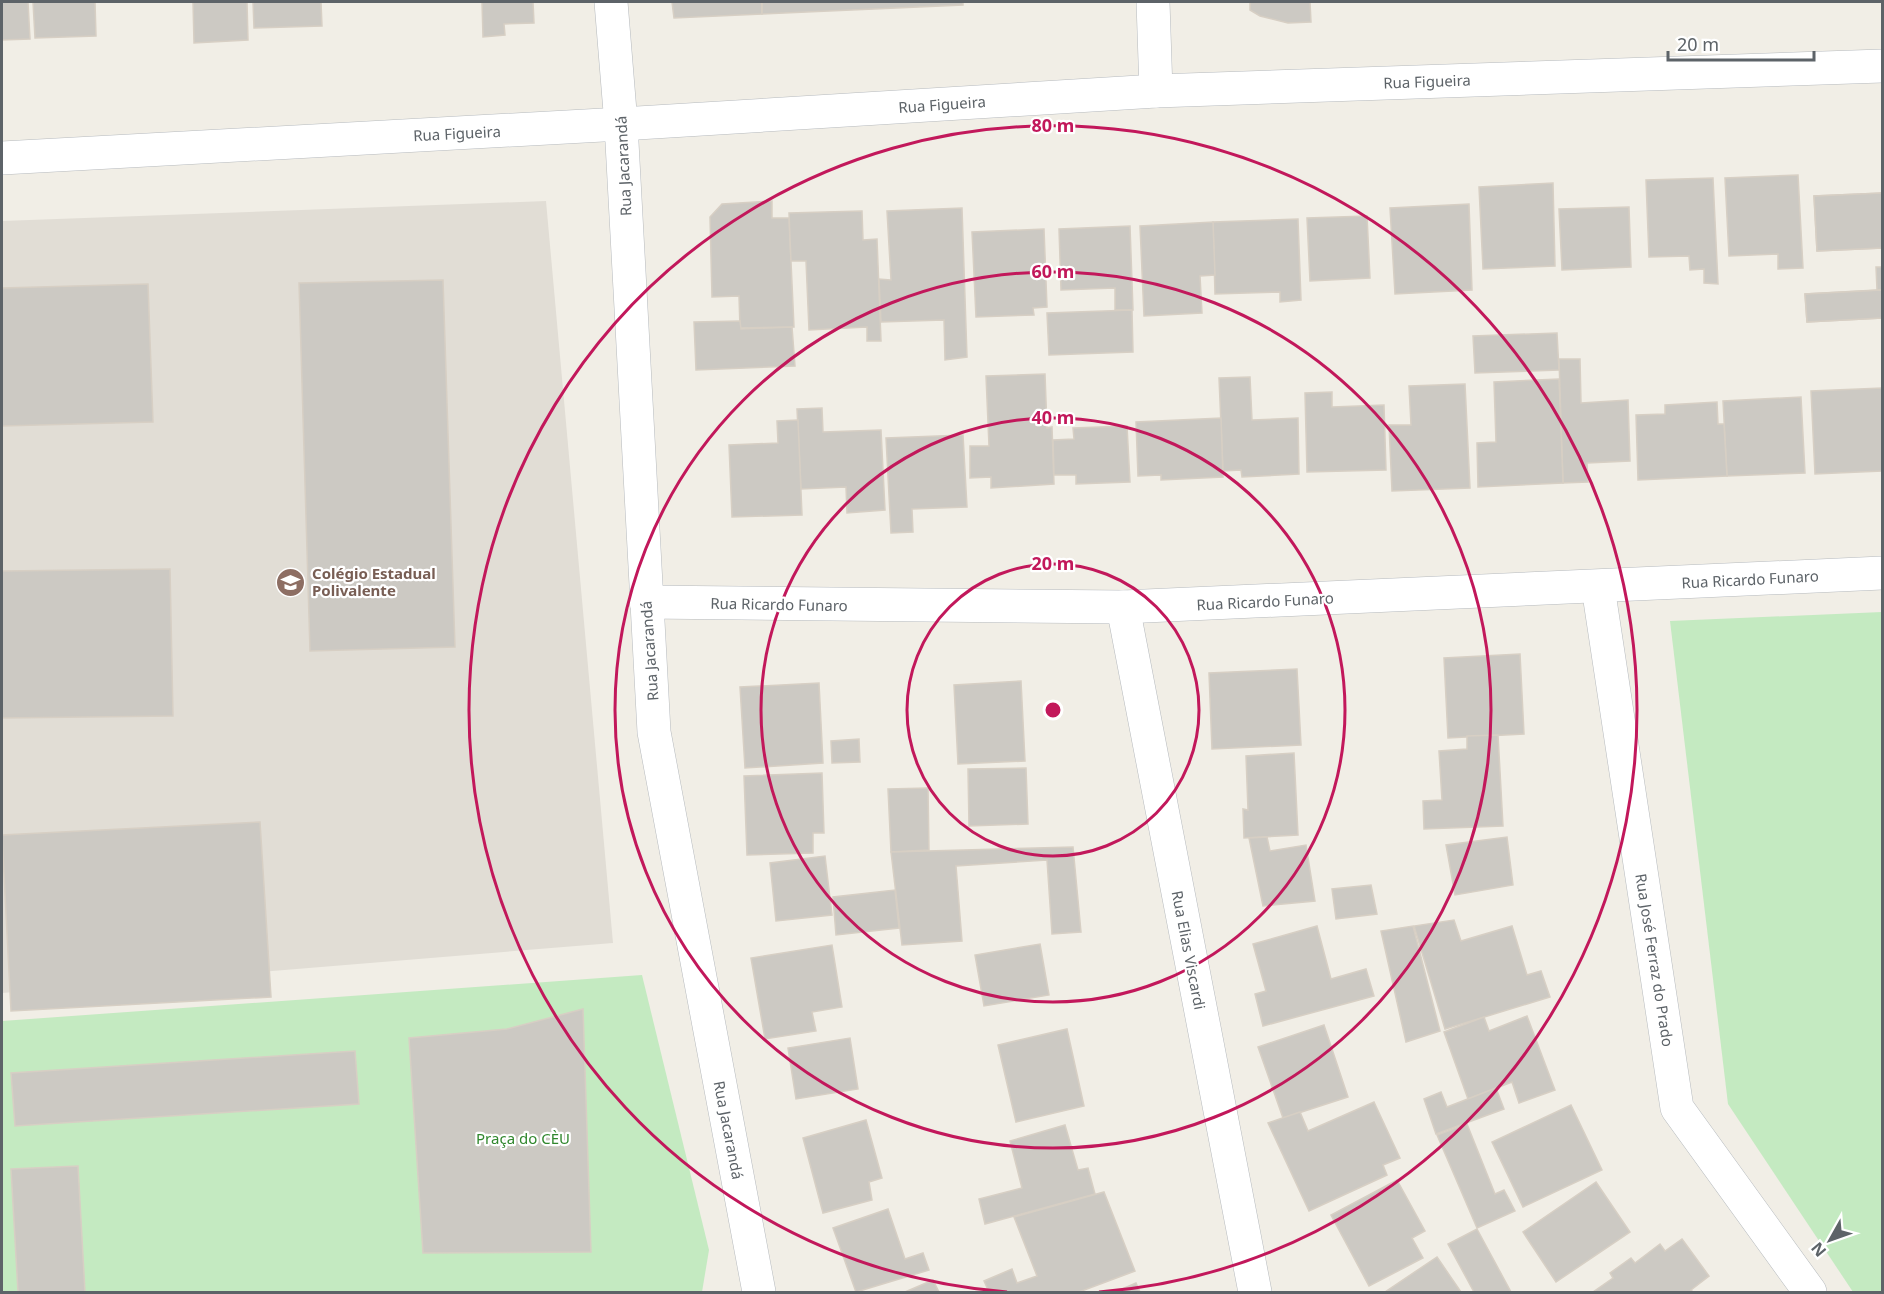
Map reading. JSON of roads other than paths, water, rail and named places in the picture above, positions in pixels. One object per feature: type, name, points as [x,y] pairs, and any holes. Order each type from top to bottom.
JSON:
[{"type":"street","name":"Rua Jacarandá","points":[[611,2],[621,124],[654,732],[759,1293]]},
{"type":"street","points":[[1153,2],[1156,91]]},
{"type":"street","name":"Rua Figueira","points":[[2,158],[621,124],[1156,91],[1882,66]]},
{"type":"street","name":"Rua Ricardo Funaro","points":[[646,602],[1123,608],[1882,573]]},
{"type":"street","name":"Rua José Ferraz do Prado","points":[[1598,587],[1677,1108],[1810,1293]]},
{"type":"street","name":"Rua Elias Viscardi","points":[[1123,608],[1255,1293]]},
{"type":"place","name":"Colégio Estadual Polivalente","points":[[291,582]]},
{"type":"park label","name":"Praça do CÈU","points":[[523,1138]]}]
